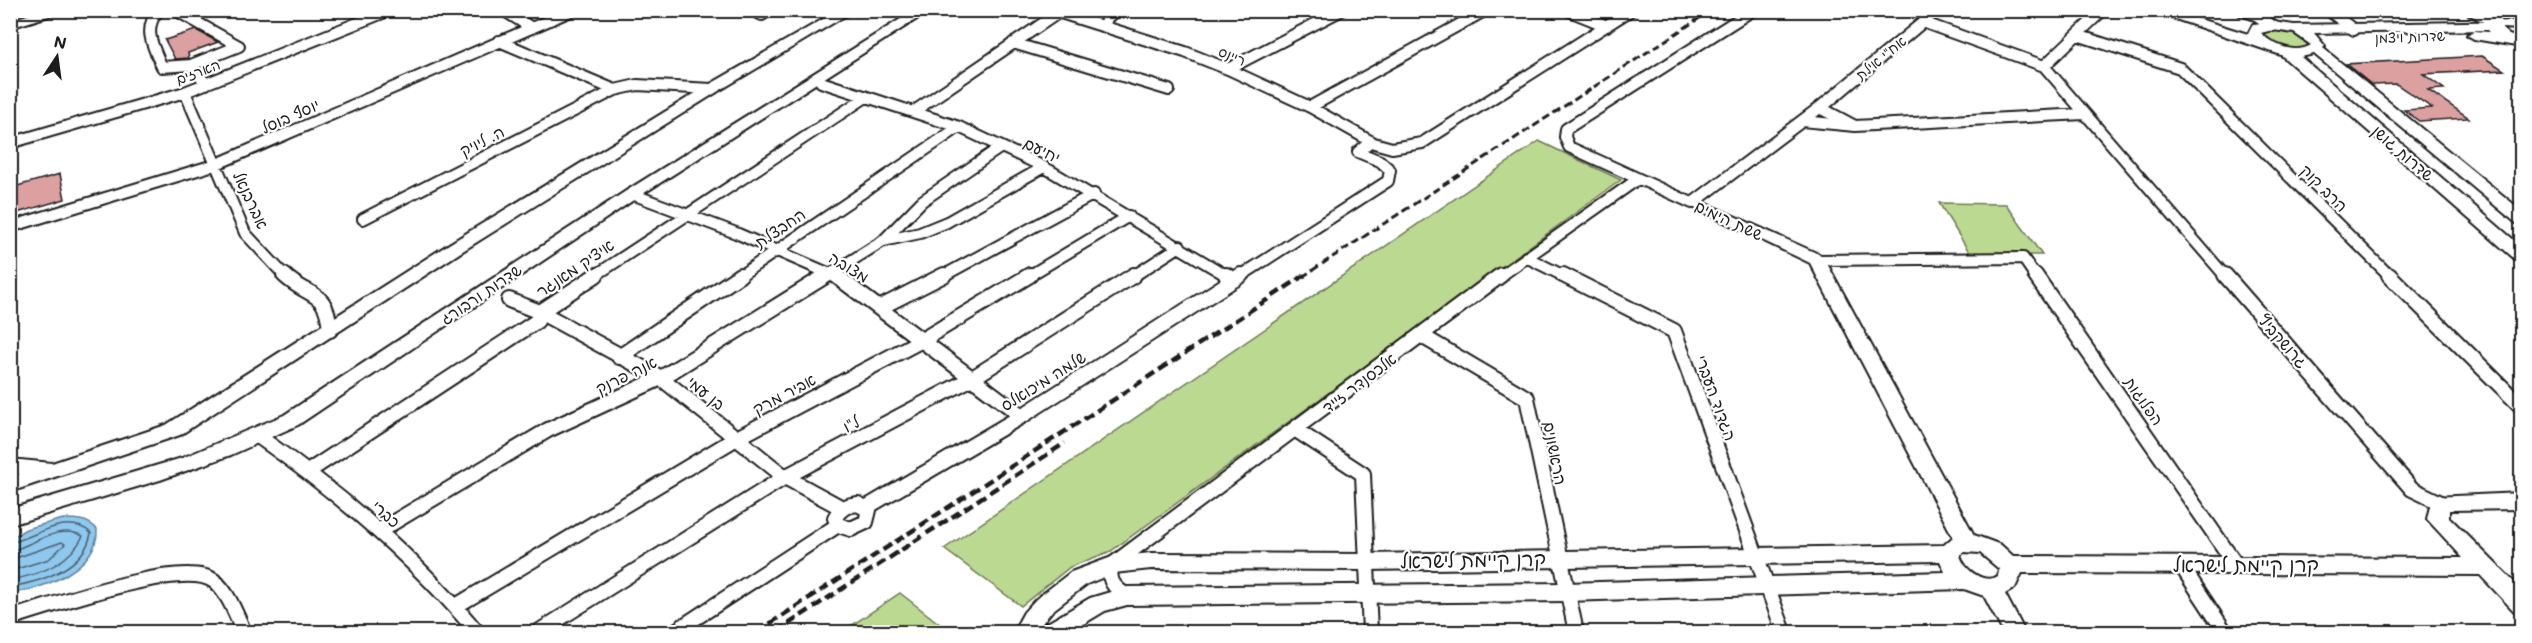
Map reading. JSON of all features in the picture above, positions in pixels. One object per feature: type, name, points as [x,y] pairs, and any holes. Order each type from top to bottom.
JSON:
[{"type":"street","points":[[10,24],[63,10]]},
{"type":"street","points":[[159,10],[149,22],[149,33],[162,67],[176,68],[191,65],[239,46],[175,10]]},
{"type":"street","name":"הארזים","points":[[10,143],[185,92],[390,10]]},
{"type":"street","points":[[502,10],[532,27]]},
{"type":"street","name":"יוסף בוסל","points":[[10,227],[217,164],[573,10]]},
{"type":"street","points":[[752,10],[762,15],[769,10]]},
{"type":"street","points":[[10,485],[173,430],[455,248],[712,89],[849,10]]},
{"type":"street","name":"שדרות ורבורג","points":[[10,518],[200,458],[258,436],[319,403],[632,194],[925,10]]},
{"type":"street","points":[[1103,26],[1108,17],[1118,10]]},
{"type":"street","points":[[1228,69],[1342,10]]},
{"type":"street","points":[[1310,107],[1486,10]]},
{"type":"street","points":[[1567,10],[1607,26],[1632,10]]},
{"type":"street","name":"ששת הימים","points":[[1754,10],[1566,129],[1565,138],[1569,147],[1817,260]]},
{"type":"street","name":"אח\"י אילת","points":[[1822,106],[1939,10]]},
{"type":"street","points":[[1924,23],[2044,66],[2103,10]]},
{"type":"street","points":[[2155,10],[2284,50]]},
{"type":"street","points":[[2179,10],[2224,23],[2293,29]]},
{"type":"street","points":[[2241,10],[2273,26]]},
{"type":"street","points":[[2328,10],[2354,30]]},
{"type":"street","points":[[2471,10],[2494,24],[2494,32],[2522,44]]},
{"type":"street","points":[[913,112],[1013,44],[1055,12]]},
{"type":"street","name":"ריינס","points":[[1055,12],[1228,69],[1310,107],[1371,141],[1392,148],[1422,143],[1607,26]]},
{"type":"street","name":"שדרות ויצמן","points":[[2293,29],[2354,30],[2521,24]]},
{"type":"street","points":[[2258,27],[2254,33],[2267,45]]},
{"type":"street","name":"שדרות גושן","points":[[2293,29],[2308,35],[2317,46],[2375,98],[2522,220]]},
{"type":"street","name":"שדרות ויצמן","points":[[2284,50],[2304,52],[2330,40],[2474,35],[2504,38]]},
{"type":"street","name":"הרב קוק","points":[[2077,36],[2180,68],[2522,407]]},
{"type":"street","points":[[499,41],[615,90],[637,85],[712,89]]},
{"type":"street","points":[[1013,44],[1169,90]]},
{"type":"street","name":"שדרות גושן","points":[[2284,50],[2522,256]]},
{"type":"street","points":[[191,65],[206,84]]},
{"type":"street","name":"גרושקביץ","points":[[2044,66],[2412,489],[2439,502]]},
{"type":"street","name":"יחיעם","points":[[821,82],[959,128],[1044,167],[1094,194],[1234,280]]},
{"type":"street","name":"ה. ליויק","points":[[363,219],[615,90]]},
{"type":"street","name":"אברבנאל","points":[[185,92],[245,233],[290,281],[322,299],[328,315],[330,330]]},
{"type":"street","points":[[2339,98],[2352,93],[2375,98]]},
{"type":"street","name":"איציק מאנגר","points":[[309,471],[537,321],[540,312],[686,213],[866,97]]},
{"type":"street","points":[[1692,203],[1822,106],[1827,113],[1855,126]]},
{"type":"street","points":[[1802,121],[1855,126],[2084,114]]},
{"type":"street","name":"החבצלת","points":[[619,357],[959,128]]},
{"type":"street","points":[[2382,135],[2384,130],[2393,128],[2418,133]]},
{"type":"street","name":"שלמה מיכואלס","points":[[867,507],[1022,416],[1388,181],[1390,170],[1380,161],[1358,152],[1371,141]]},
{"type":"street","name":"אנה פרנק","points":[[883,241],[897,221],[914,207],[1001,147]]},
{"type":"street","name":"אנה פרנק","points":[[379,531],[548,430],[661,378],[883,241],[920,232],[947,222],[1044,167]]},
{"type":"street","name":"אלכסנדר זייד","points":[[1112,565],[1526,257],[1638,179]]},
{"type":"street","name":"מצובה","points":[[632,194],[686,213],[832,273],[881,307],[1022,416]]},
{"type":"street","points":[[881,307],[998,249],[1094,194]]},
{"type":"street","name":"אביר מרק","points":[[456,606],[735,439],[922,340],[1129,216]]},
{"type":"street","name":"ל\"ו","points":[[538,633],[785,477],[974,377],[1180,246]]},
{"type":"street","name":"הגדוד העברי","points":[[1526,257],[1674,331],[1784,633]]},
{"type":"street","name":"הפלוגות","points":[[1817,260],[2023,258],[2236,565]]},
{"type":"street","points":[[1817,260],[1958,548],[1952,567],[1966,580],[1991,588],[2000,587],[2010,578],[2009,564],[1996,551],[1958,548]]},
{"type":"street","name":"בן עמי","points":[[509,300],[540,312],[661,378],[785,477],[842,508]]},
{"type":"street","name":"הראשונים","points":[[1422,336],[1527,398],[1576,633]]},
{"type":"street","points":[[1296,430],[1363,474],[1370,633]]},
{"type":"street","name":"כברי","points":[[258,436],[309,471],[379,531],[456,606],[477,633]]},
{"type":"street","points":[[10,466],[32,469],[71,466]]},
{"type":"street","points":[[2522,501],[2439,502],[2438,519],[2522,605]]},
{"type":"street","points":[[858,504],[867,507],[869,518],[862,525],[851,529],[838,525],[835,518],[842,508],[858,504]]},
{"type":"street","points":[[10,526],[33,512]]},
{"type":"street","points":[[674,633],[838,525]]},
{"type":"street","name":"קרן קיימת לישראל","points":[[1024,633],[1032,618],[1060,591],[1079,578],[1112,565],[1151,561],[1366,562],[1757,555],[1958,548]]},
{"type":"street","name":"קרן קיימת לישראל","points":[[2009,564],[2483,567]]},
{"type":"street","points":[[1112,565],[1109,572],[1112,583],[1127,596]]},
{"type":"street","points":[[2181,565],[2225,633]]},
{"type":"street","points":[[10,618],[153,578],[195,573],[213,579],[221,586],[244,633]]},
{"type":"street","name":"קרן קיימת לישראל","points":[[1052,633],[1098,604],[1127,596],[1175,593],[1368,594],[1566,591],[1966,580]]},
{"type":"street","points":[[1991,588],[2014,633]]},
{"type":"green space","points":[[2274,29],[2297,33],[2310,43],[2297,48],[2277,45],[2263,33]]},
{"type":"green space","points":[[1539,141],[1621,180],[1111,551],[1070,567],[1021,606],[944,549]]},
{"type":"green space","points":[[1939,203],[2006,204],[2042,255],[1971,255]]},
{"type":"green space","points":[[900,593],[950,632],[842,632]]},
{"type":"water","points":[[63,519],[82,520],[97,529],[95,543],[89,555],[79,566],[52,582],[11,593],[11,538],[26,529]]},
{"type":"building","points":[[196,30],[218,42],[188,53],[189,58],[175,59],[165,40]]},
{"type":"building","points":[[2482,56],[2504,70],[2423,74],[2444,89],[2428,90],[2469,118],[2419,121],[2404,110],[2432,108],[2396,84],[2372,85],[2346,64]]},
{"type":"building","points":[[60,174],[65,199],[10,215],[10,188]]},
{"type":"railway","points":[[1302,277],[1712,10]]},
{"type":"railway","points":[[757,632],[1305,275]]},
{"type":"railway","points":[[776,632],[1065,443]]}]
